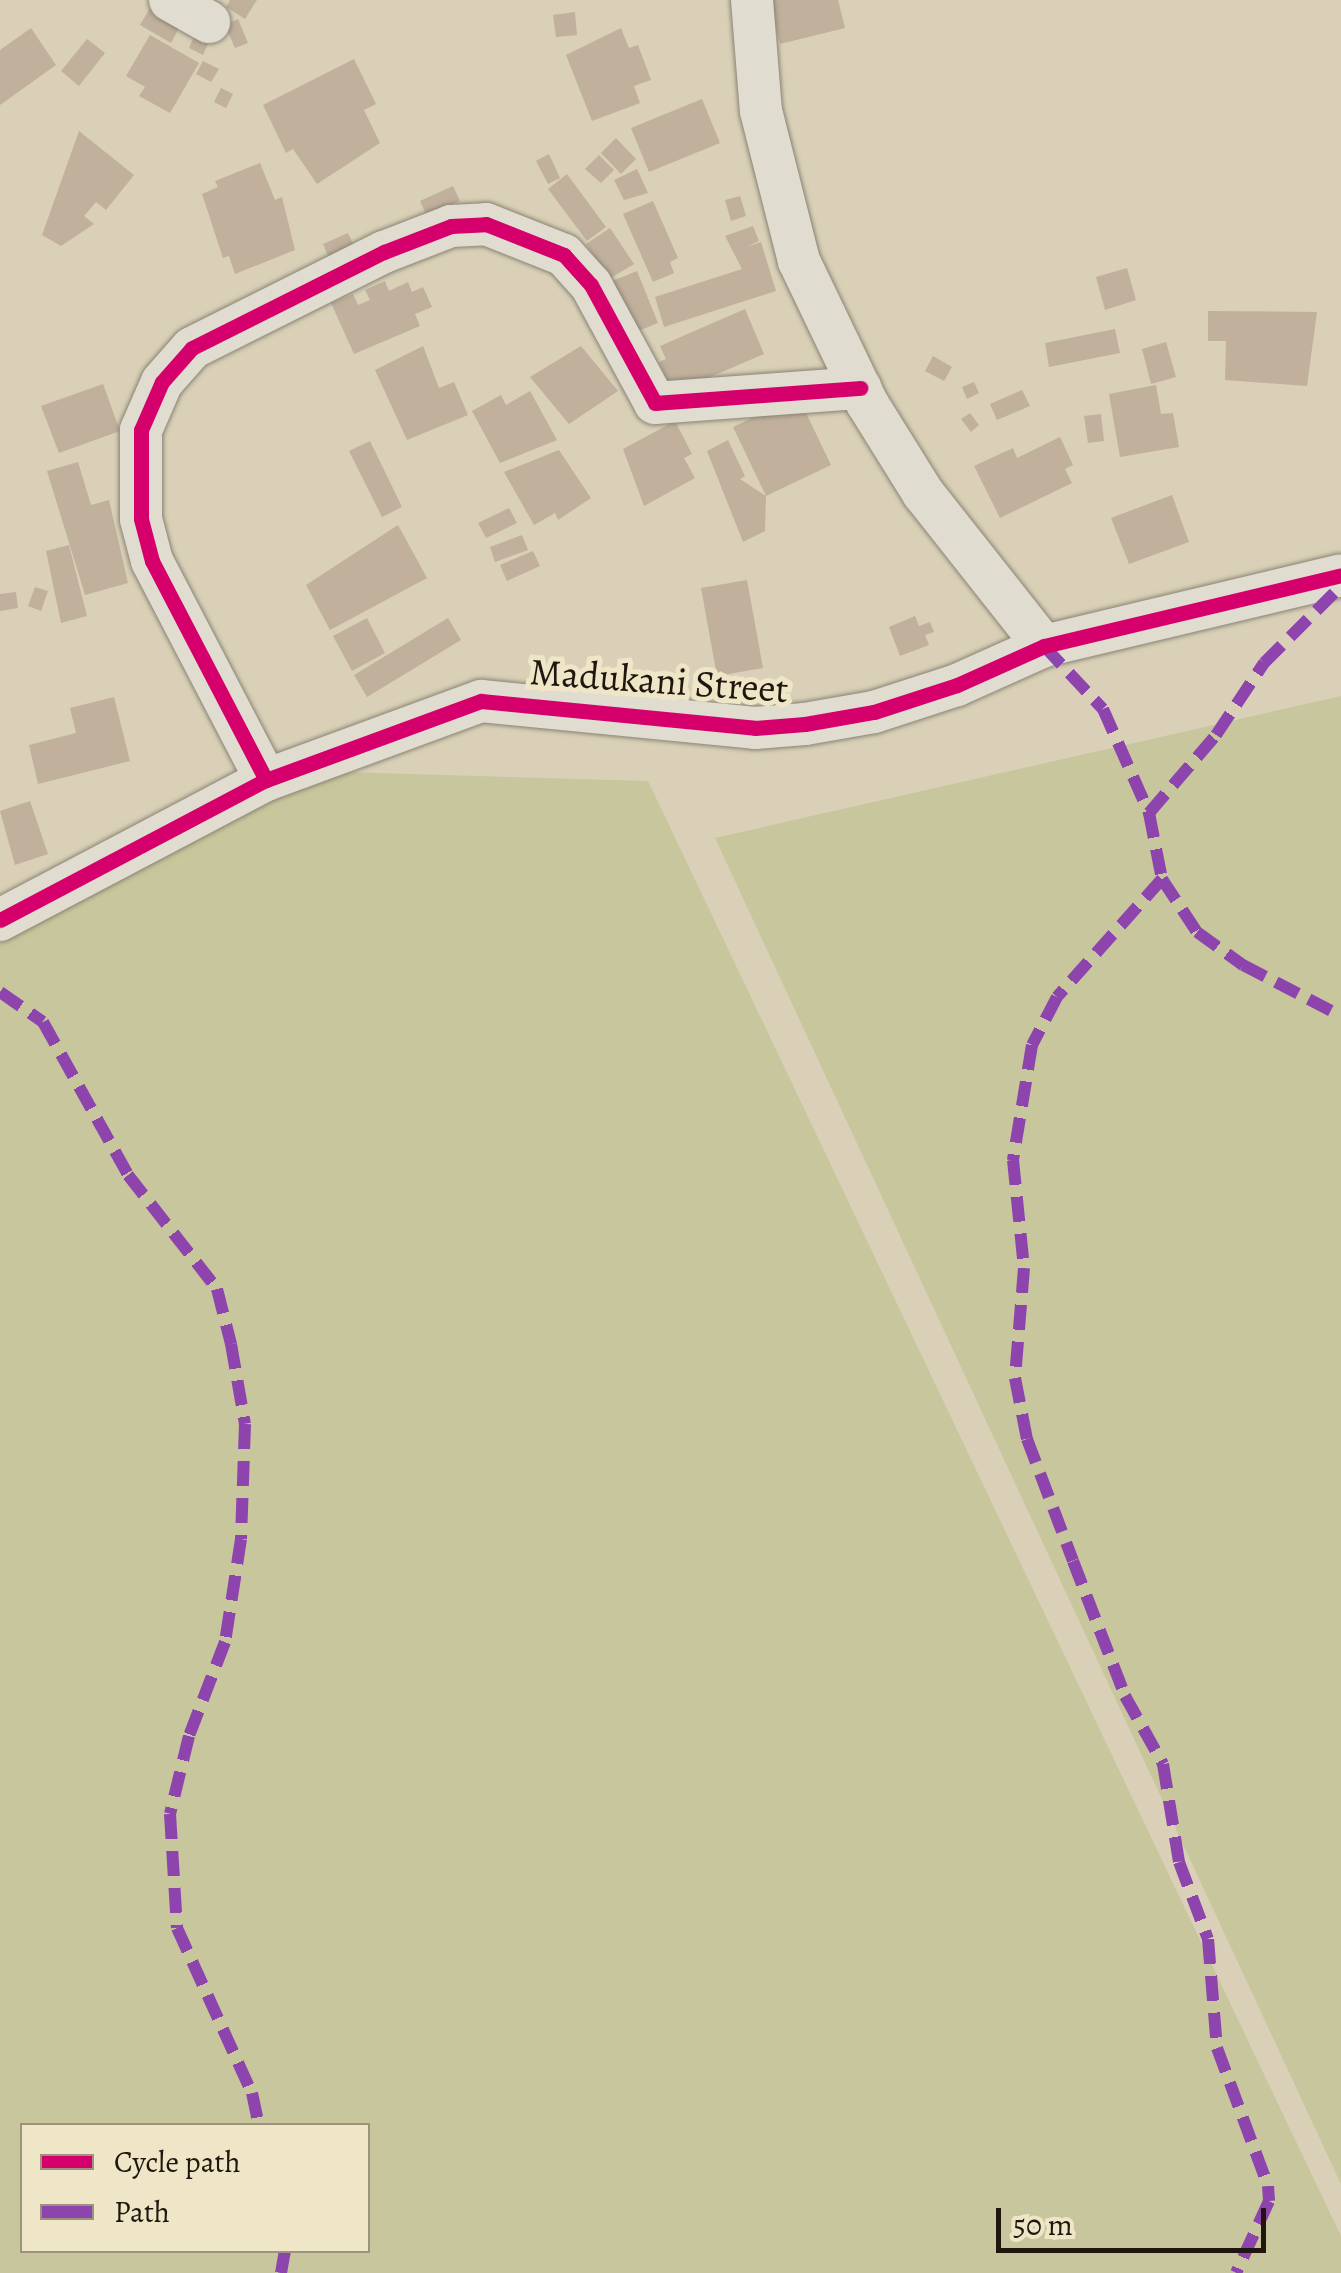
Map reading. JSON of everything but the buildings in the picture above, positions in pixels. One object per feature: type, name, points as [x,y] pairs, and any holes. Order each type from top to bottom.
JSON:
[{"type":"street","points":[[170,0],[209,22]]},
{"type":"street","points":[[752,0],[761,112],[778,197],[799,262],[860,388],[923,493],[1044,646]]},
{"type":"street","points":[[266,780],[152,561],[141,519],[141,430],[162,382],[192,348],[384,252],[451,226],[486,224],[564,255],[591,285],[656,403],[860,388]]},
{"type":"street","name":"Madukani Street","points":[[0,920],[266,780],[481,701],[755,728],[805,724],[874,712],[957,685],[1044,646],[1341,575]]},
{"type":"green space","points":[[1341,696],[1341,2184],[715,838]]},
{"type":"green space","points":[[306,771],[648,781],[1341,2236],[1341,2273],[0,2273],[0,943]]},
{"type":"marked path","points":[[1149,813],[1216,735],[1264,663],[1341,586]]},
{"type":"marked path","points":[[1044,646],[1103,709],[1149,813],[1162,879],[1197,932],[1243,965],[1341,1016]]},
{"type":"marked path","points":[[1162,879],[1057,997],[1032,1045],[1013,1160],[1024,1268],[1015,1378],[1027,1439],[1073,1561],[1125,1696],[1163,1764],[1179,1862],[1208,1939],[1217,2048],[1268,2186],[1269,2201],[1236,2273]]},
{"type":"marked path","points":[[0,992],[43,1022],[128,1175],[217,1289],[231,1344],[245,1424],[241,1539],[225,1642],[189,1736],[170,1814],[177,1928],[252,2093],[258,2123]]},
{"type":"marked path","points":[[281,2273],[284,2253]]},
{"type":"cycle path","points":[[266,780],[152,561],[141,519],[141,430],[162,382],[192,348],[384,252],[451,226],[486,224],[564,255],[591,285],[655,403],[860,388]]},
{"type":"cycle path","points":[[0,920],[266,780],[481,701],[755,728],[805,724],[874,712],[957,685],[1044,646],[1341,575]]}]
